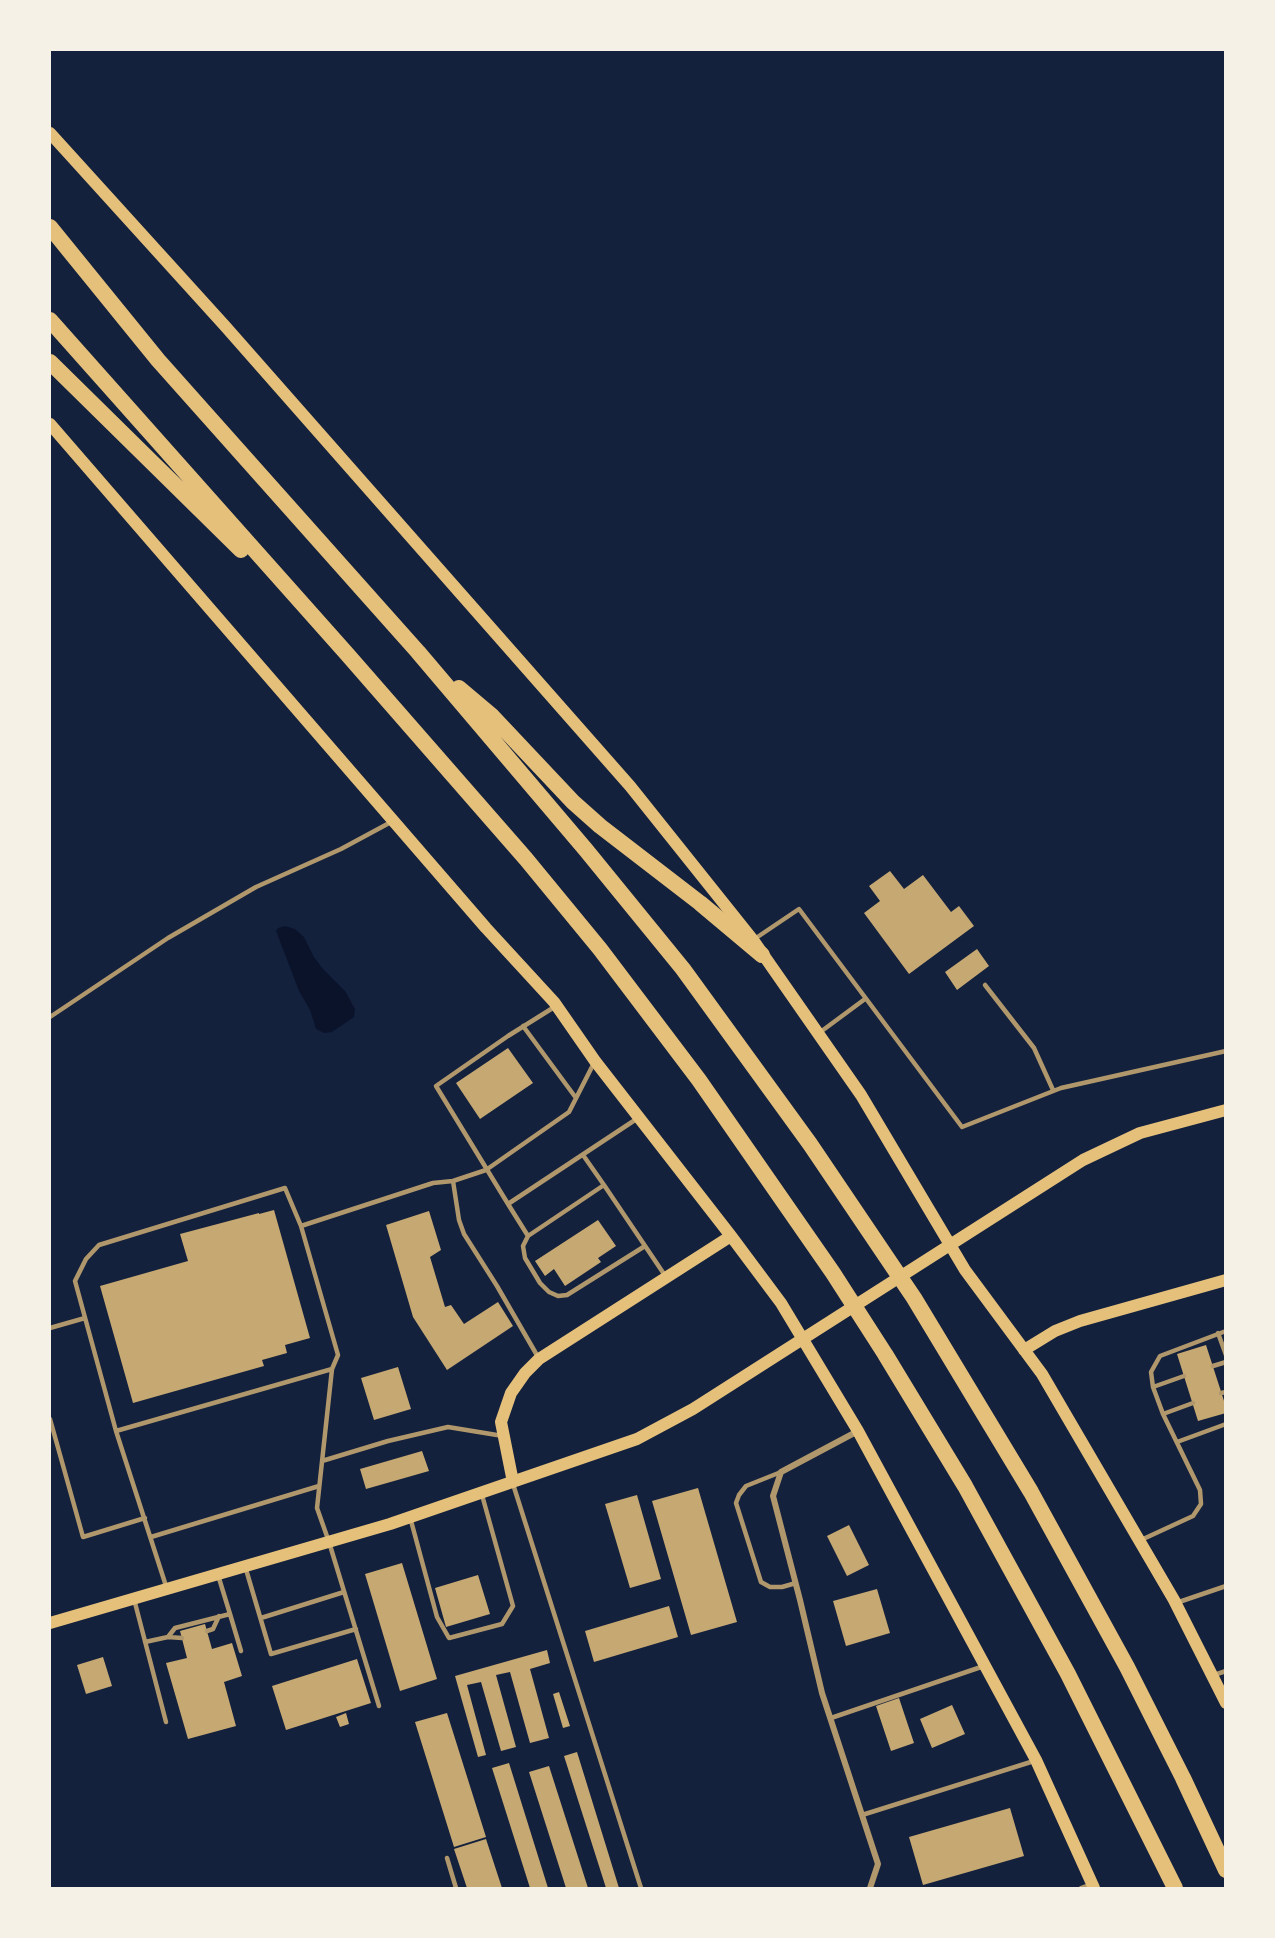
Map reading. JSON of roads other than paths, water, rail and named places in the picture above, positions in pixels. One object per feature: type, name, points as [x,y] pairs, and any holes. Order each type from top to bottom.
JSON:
[{"type":"highway","points":[[50,227],[158,360],[418,652],[593,858],[683,969],[810,1144],[901,1279],[995,1431],[1076,1572],[1183,1778],[1226,1870]]},
{"type":"highway","points":[[50,320],[519,851],[600,949],[706,1089],[826,1263],[927,1423],[1068,1674],[1174,1888]]},
{"type":"highway","points":[[50,362],[347,654]]},
{"type":"highway","points":[[418,652],[491,715],[573,802],[757,948]]},
{"type":"main road","points":[[50,133],[225,326],[630,786],[757,948],[861,1095],[965,1270],[1042,1374],[1176,1603],[1226,1703]]},
{"type":"main road","points":[[50,424],[556,1006],[638,1118],[781,1303],[858,1431],[1036,1760],[1089,1887]]},
{"type":"main road","points":[[50,1623],[410,1517],[637,1439],[693,1409],[1083,1160],[1119,1142],[1162,1126],[1226,1110]]},
{"type":"main road","points":[[513,1482],[501,1422],[511,1393],[525,1373],[539,1359],[731,1236]]},
{"type":"main road","points":[[1024,1350],[1055,1331],[1080,1321],[1226,1280]]},
{"type":"street","points":[[858,1431],[781,1472],[773,1496],[822,1693],[878,1864],[870,1888]]},
{"type":"lane","points":[[50,1017],[168,938],[256,887],[341,849],[394,821]]},
{"type":"lane","points":[[757,948],[799,909],[962,1127],[1053,1090],[1226,1051]]},
{"type":"lane","points":[[985,985],[1034,1048],[1053,1090]]},
{"type":"lane","points":[[819,1033],[866,999]]},
{"type":"lane","points":[[528,1236],[436,1086],[556,1006]]},
{"type":"lane","points":[[523,1026],[576,1098]]},
{"type":"lane","points":[[301,1226],[433,1183],[453,1180],[486,1170],[569,1112],[595,1061]]},
{"type":"lane","points":[[508,1204],[638,1118]]},
{"type":"lane","points":[[583,1155],[666,1277]]},
{"type":"lane","points":[[453,1180],[459,1220],[464,1234],[539,1359]]},
{"type":"lane","points":[[604,1185],[528,1236],[523,1246],[525,1258],[540,1283],[549,1292],[558,1296],[567,1295],[645,1246]]},
{"type":"lane","points":[[167,1589],[116,1431],[75,1281],[86,1259],[99,1245],[285,1188],[301,1226],[338,1355],[332,1368],[317,1508],[379,1706]]},
{"type":"lane","points":[[50,1328],[85,1318]]},
{"type":"lane","points":[[1139,1540],[1193,1516],[1202,1504],[1200,1490],[1152,1388],[1151,1372],[1160,1356],[1226,1331]]},
{"type":"lane","points":[[1218,1333],[1226,1355]]},
{"type":"lane","points":[[1213,1366],[1226,1362]]},
{"type":"lane","points":[[116,1431],[332,1368]]},
{"type":"lane","points":[[1152,1388],[1184,1376]]},
{"type":"lane","points":[[1163,1414],[1193,1403]]},
{"type":"lane","points":[[50,1419],[83,1537],[145,1518]]},
{"type":"lane","points":[[1177,1442],[1226,1424]]},
{"type":"lane","points":[[322,1461],[388,1441],[448,1427],[504,1436]]},
{"type":"lane","points":[[781,1472],[746,1486],[736,1503],[761,1582],[770,1587],[782,1587],[796,1583]]},
{"type":"lane","points":[[513,1482],[641,1888]]},
{"type":"lane","points":[[151,1537],[319,1486]]},
{"type":"lane","points":[[410,1517],[437,1617],[449,1638],[502,1624],[513,1606],[481,1492]]},
{"type":"lane","points":[[246,1566],[271,1654],[356,1629]]},
{"type":"lane","points":[[218,1574],[241,1651]]},
{"type":"lane","points":[[1176,1603],[1226,1586]]},
{"type":"lane","points":[[261,1618],[344,1592]]},
{"type":"lane","points":[[134,1599],[166,1722]]},
{"type":"lane","points":[[168,1637],[175,1628],[230,1614]]},
{"type":"lane","points":[[207,1631],[213,1629],[219,1616]]},
{"type":"lane","points":[[145,1642],[168,1637],[182,1638]]},
{"type":"lane","points":[[831,1718],[985,1666]]},
{"type":"lane","points":[[1212,1676],[1226,1671]]},
{"type":"lane","points":[[862,1815],[1036,1760]]},
{"type":"lane","points":[[447,1858],[456,1888]]},
{"type":"water","points":[[285,926],[295,929],[304,937],[314,957],[345,991],[355,1009],[354,1017],[332,1032],[324,1033],[316,1029],[310,1010],[299,991],[276,931]]}]
